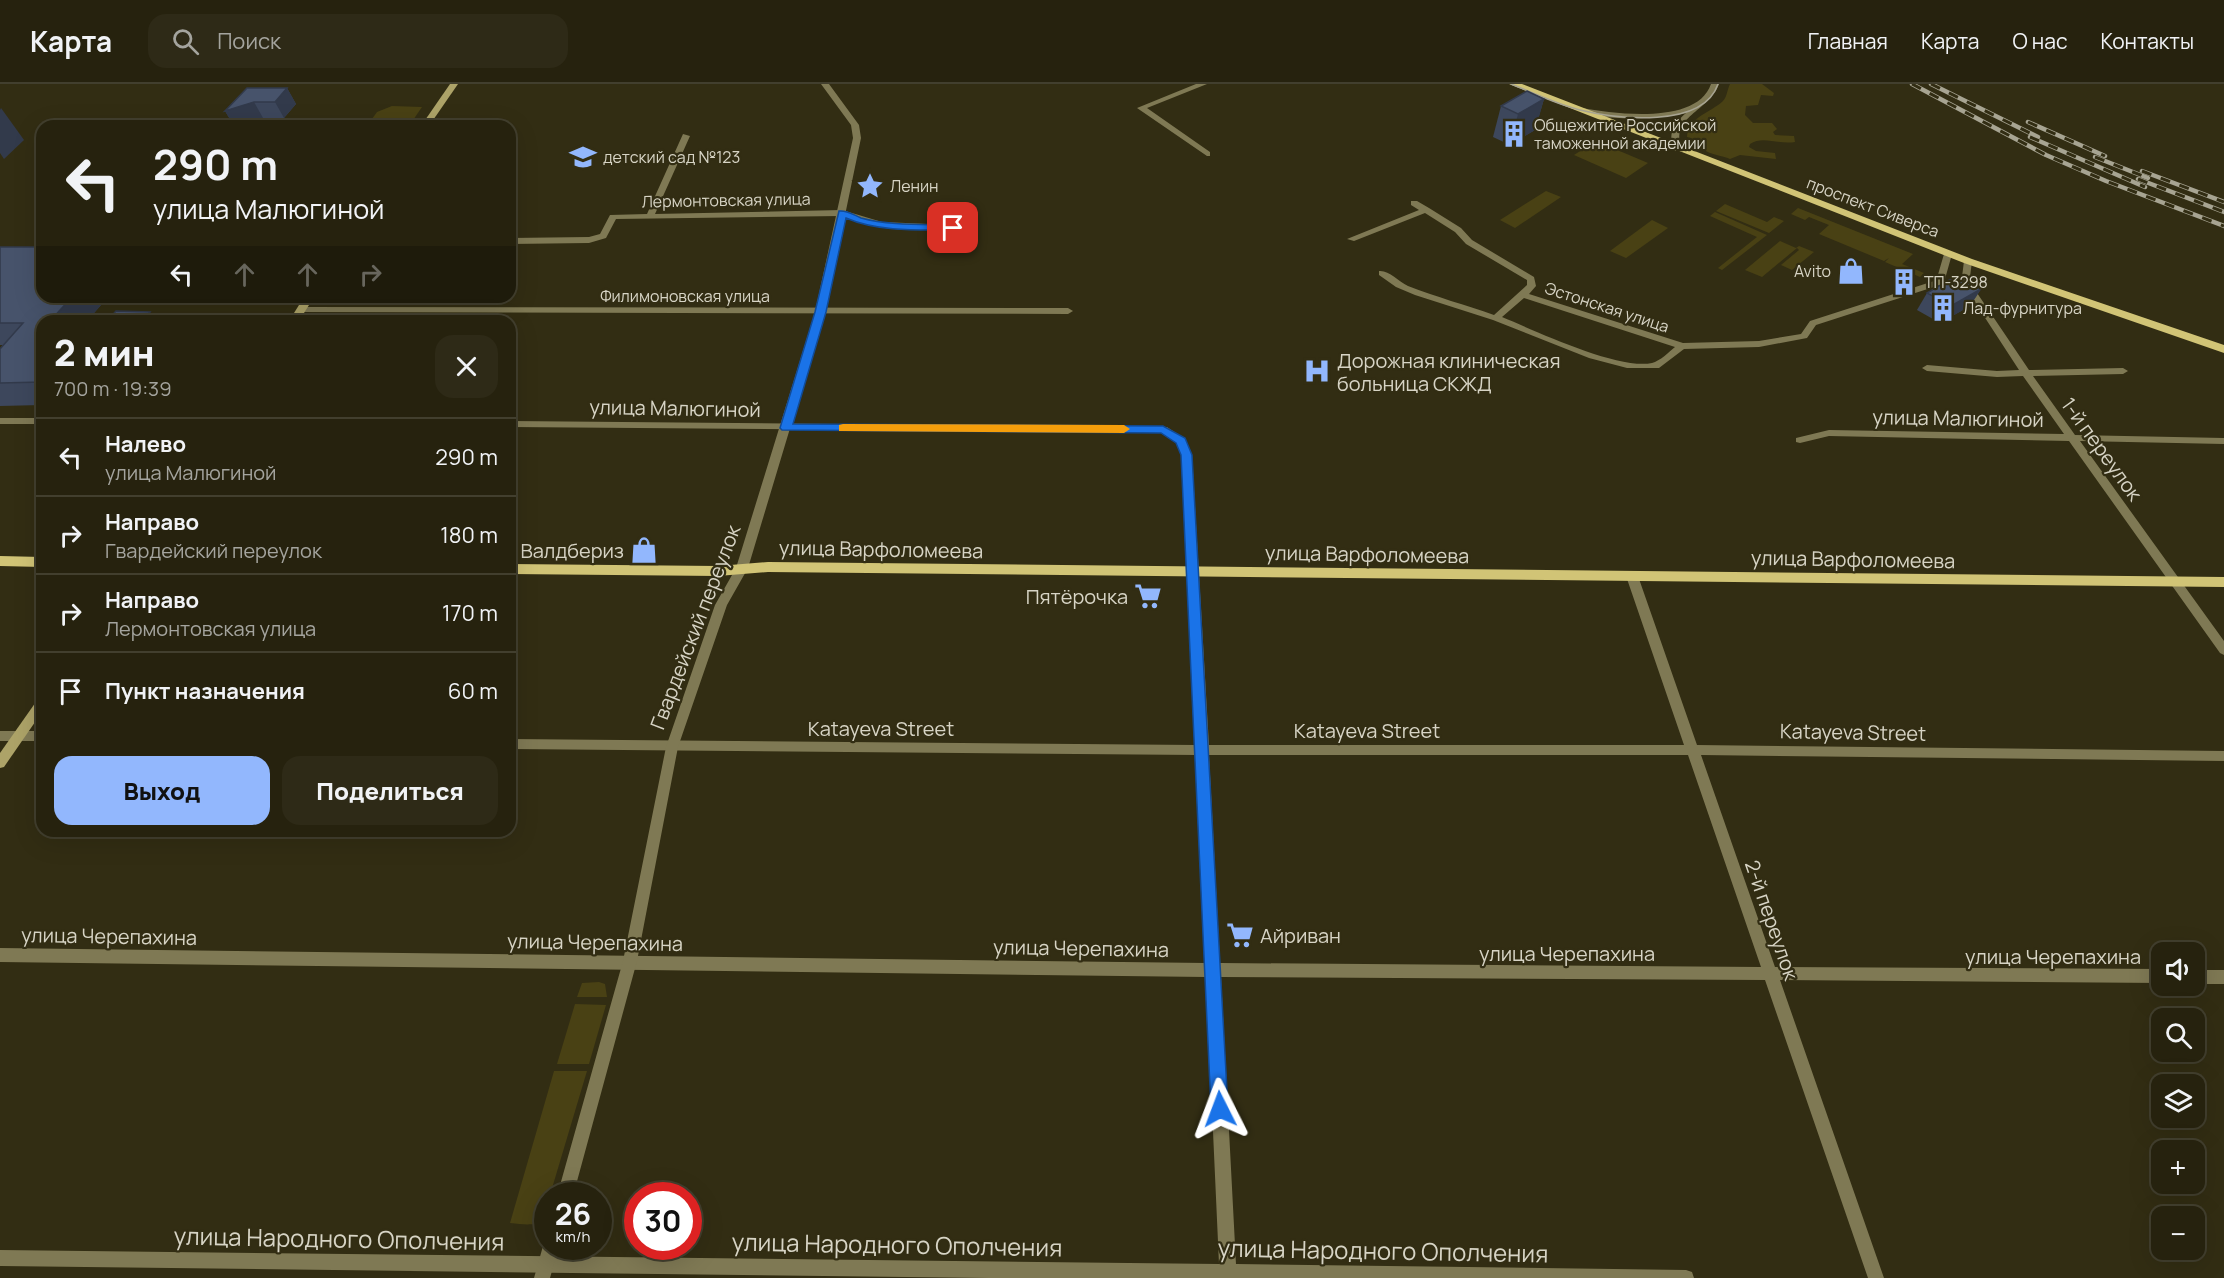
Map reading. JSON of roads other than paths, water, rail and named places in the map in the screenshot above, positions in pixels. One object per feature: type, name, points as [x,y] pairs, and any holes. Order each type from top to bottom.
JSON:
[{"type":"main road","points":[[429,120],[454,84]]},
{"type":"main road","name":"проспект Сиверса","points":[[1514,84],[1948,254],[2224,349]]},
{"type":"main road","points":[[298,315],[305,303]]},
{"type":"main road","points":[[0,561],[36,562]]},
{"type":"main road","name":"улица Варфоломеева","points":[[516,568],[718,571],[742,567],[2224,582]]},
{"type":"main road","points":[[0,763],[36,710]]},
{"type":"street","name":"Гвардейский переулок","points":[[569,1182],[630,961],[672,747],[721,605],[742,567],[820,312],[857,136],[855,125],[825,84]]},
{"type":"street","points":[[1203,84],[1141,108],[1207,154]]},
{"type":"street","points":[[1678,149],[1673,140],[1673,134],[1688,114],[1711,94],[1715,84]]},
{"type":"street","points":[[1578,109],[1602,114],[1636,116],[1674,113],[1700,105]]},
{"type":"street","points":[[1633,131],[1630,123],[1636,116]]},
{"type":"street","points":[[650,216],[686,136]]},
{"type":"street","name":"Эстонская улица","points":[[1414,203],[1458,230],[1469,242],[1531,279],[1532,286],[1496,318]]},
{"type":"street","points":[[1351,239],[1426,210]]},
{"type":"street","name":"Лермонтовская улица","points":[[516,241],[589,240],[603,236],[614,217],[842,213],[860,220],[905,226],[953,228]]},
{"type":"street","points":[[1382,273],[1399,285],[1496,318],[1582,352],[1627,365],[1656,366],[1682,346],[1759,345],[1804,336],[1812,323],[1937,283],[1941,279],[1948,254]]},
{"type":"street","name":"1-й переулок","points":[[1968,261],[1966,277],[1969,287],[2072,439],[2224,650]]},
{"type":"street","name":"Эстонская улица","points":[[1523,295],[1682,346]]},
{"type":"street","name":"Филимоновская улица","points":[[301,310],[1068,311]]},
{"type":"street","points":[[1927,368],[1997,374],[2123,371]]},
{"type":"street","points":[[0,421],[36,421]]},
{"type":"street","name":"улица Малюгиной","points":[[516,424],[786,428],[1163,429],[1181,441],[1187,455],[1194,572]]},
{"type":"street","name":"улица Малюгиной","points":[[1800,440],[1829,434],[2224,441]]},
{"type":"street","points":[[1194,572],[1228,1275]]},
{"type":"street","name":"2-й переулок","points":[[1632,576],[1876,1278]]},
{"type":"street","points":[[0,736],[36,736]]},
{"type":"street","name":"Katayeva Street","points":[[516,744],[1201,750],[1692,750],[2224,756]]},
{"type":"street","name":"улица Черепахина","points":[[0,955],[1213,970],[2151,976]]},
{"type":"street","points":[[2205,976],[2224,977]]},
{"type":"street","name":"улица Народного Ополчения","points":[[0,1257],[544,1271],[1686,1278]]},
{"type":"tram line","points":[[1511,84],[1580,110],[1636,118],[1678,114],[1695,108],[1709,98],[1718,84]]},
{"type":"railway","points":[[1912,84],[2046,155],[2106,181],[2224,226]]},
{"type":"railway","points":[[1931,84],[2038,137]]},
{"type":"railway","points":[[2028,122],[2105,156]]},
{"type":"railway","points":[[2030,137],[2145,187]]},
{"type":"railway","points":[[2095,157],[2148,178]]},
{"type":"railway","points":[[2142,171],[2224,202]]},
{"type":"railway","points":[[2138,179],[2224,212]]},
{"type":"place","name":"Общежитие Российской таможенной академии","points":[[1514,134]]},
{"type":"place","name":"детский сад №123","points":[[583,157]]},
{"type":"place","name":"Ленин","points":[[870,186]]},
{"type":"place","name":"Avito","points":[[1851,271]]},
{"type":"place","name":"ТП-3298","points":[[1904,282]]},
{"type":"place","name":"Лад-фурнитура","points":[[1943,308]]},
{"type":"place","name":"Дорожная клиническая больница СКЖД","points":[[1317,371]]},
{"type":"place","name":"Валдбериз","points":[[644,550]]},
{"type":"place","name":"Пятёрочка","points":[[1148,596]]},
{"type":"place","name":"Айриван","points":[[1240,935]]}]
